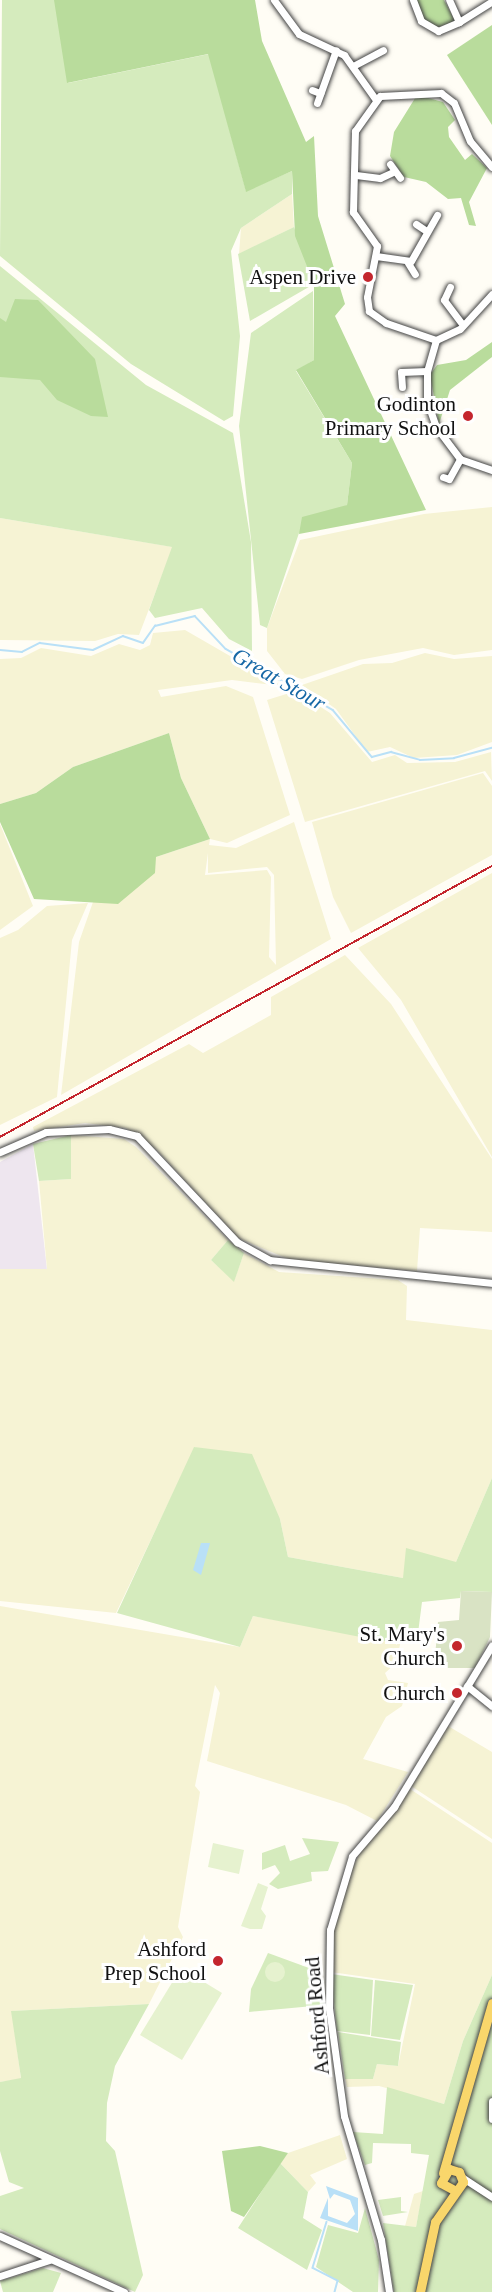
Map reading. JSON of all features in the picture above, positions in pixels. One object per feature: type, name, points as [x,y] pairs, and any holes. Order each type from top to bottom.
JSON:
[{"type":"main road","points":[[442,2209],[443,2173],[451,2153],[492,2002]]},
{"type":"main road","points":[[420,2292],[431,2234],[442,2209],[458,2190],[463,2178],[456,2170],[451,2153]]},
{"type":"main road","points":[[443,2173],[456,2170]]},
{"type":"main road","points":[[442,2187],[458,2190]]},
{"type":"street","points":[[274,0],[299,34],[336,50],[353,66],[376,100]]},
{"type":"street","points":[[413,0],[421,21],[438,31],[459,22],[492,1]]},
{"type":"street","points":[[449,0],[459,22]]},
{"type":"street","points":[[353,66],[380,50],[375,42]]},
{"type":"street","points":[[317,103],[336,50]]},
{"type":"street","points":[[312,90],[320,93]]},
{"type":"street","points":[[436,340],[386,323],[369,311],[367,297],[376,255],[374,238],[353,212],[356,176],[355,131],[376,100],[397,92],[441,93],[454,103],[470,141],[492,167]]},
{"type":"street","points":[[390,164],[393,172],[400,178]]},
{"type":"street","points":[[356,176],[380,178],[393,172]]},
{"type":"street","points":[[408,262],[420,251],[425,230],[437,214]]},
{"type":"street","points":[[416,224],[425,230]]},
{"type":"street","points":[[376,255],[408,262],[415,274]]},
{"type":"street","points":[[444,300],[450,287]]},
{"type":"street","points":[[492,294],[463,325],[436,340],[427,371],[430,412],[443,440],[460,459],[492,470]]},
{"type":"street","points":[[444,300],[463,325]]},
{"type":"street","points":[[435,302],[444,300]]},
{"type":"street","points":[[397,383],[404,370],[427,371]]},
{"type":"street","points":[[448,480],[460,459]]},
{"type":"street","points":[[0,1152],[27,1137],[84,1127],[137,1136],[253,1252],[313,1268],[492,1283]]},
{"type":"street","name":"Ashford Road","points":[[389,2292],[381,2240],[345,2116],[329,2008],[327,1948],[346,1866],[394,1807],[492,1645]]},
{"type":"street","points":[[467,1686],[492,1706]]},
{"type":"street","points":[[492,2101],[489,2111],[492,2119]]},
{"type":"street","points":[[463,2178],[492,2197]]},
{"type":"street","points":[[458,2190],[477,2187]]},
{"type":"street","points":[[0,2236],[124,2292]]},
{"type":"street","points":[[0,2276],[49,2260]]},
{"type":"shaded area","points":[[292,194],[294,227],[239,254],[241,228]]},
{"type":"shaded area","points":[[492,507],[492,650],[454,655],[423,648],[359,660],[302,679],[285,674],[267,651],[267,628],[300,540],[424,514]]},
{"type":"shaded area","points":[[0,518],[173,547],[139,635],[118,634],[95,641],[0,640]]},
{"type":"shaded area","points":[[185,630],[282,686],[232,680],[158,690],[161,697],[226,686],[253,697],[290,815],[227,843],[210,839],[181,778],[169,733],[73,767],[36,793],[0,804],[0,659],[21,658],[41,648],[91,656],[119,644],[140,650],[150,645],[153,633]]},
{"type":"shaded area","points":[[425,653],[454,659],[492,656],[492,742],[457,755],[414,758],[390,747],[367,752],[336,709],[302,685],[363,664],[392,663]]},
{"type":"shaded area","points":[[296,691],[330,713],[372,762],[395,755],[407,763],[455,762],[491,752],[492,781],[485,771],[305,822],[267,700]]},
{"type":"shaded area","points":[[483,773],[492,786],[492,855],[351,933],[333,897],[312,822]]},
{"type":"shaded area","points":[[294,822],[331,939],[61,1095],[79,942],[93,902],[156,857],[210,839],[209,845],[236,848]],"holes":[[[208,853],[208,873],[267,867],[274,875],[276,965],[269,957],[271,877],[267,870],[205,875]]]},
{"type":"shaded area","points":[[0,824],[33,906],[0,930]]},
{"type":"shaded area","points":[[492,873],[492,1157],[401,1000],[358,948]]},
{"type":"shaded area","points":[[88,903],[72,940],[57,1097],[0,1125],[0,938],[18,930],[47,906]]},
{"type":"shaded area","points":[[345,955],[391,1004],[492,1159],[492,1232],[420,1228],[417,1271],[291,1260],[238,1238],[157,1150],[126,1128],[85,1123],[34,1131],[33,1127],[189,1044],[203,1053],[271,1015],[271,997]]},
{"type":"shaded area","points":[[71,1135],[124,1139],[136,1147],[228,1240],[211,1260],[234,1281],[244,1253],[279,1272],[398,1280],[407,1286],[406,1320],[492,1330],[492,1478],[456,1562],[403,1578],[288,1557],[280,1519],[195,1447],[116,1613],[0,1601],[0,1269],[47,1269],[39,1181],[71,1179]]},
{"type":"shaded area","points":[[33,1144],[47,1270],[0,1269],[0,1162]]},
{"type":"shaded area","points":[[0,1606],[240,1647],[253,1616],[401,1641],[395,1664],[385,1673],[388,1680],[408,1683],[402,1706],[386,1717],[363,1759],[408,1772],[377,1821],[346,1805],[207,1761],[220,1693],[215,1685],[195,1786],[200,1792],[178,1927],[183,1937],[149,2004],[12,2011],[21,2079],[0,2082]]},
{"type":"shaded area","points":[[448,1726],[492,1752],[492,1839],[411,1786]]},
{"type":"shaded area","points":[[410,1789],[492,1843],[492,1975],[463,2041],[444,2104],[379,2086],[347,2087],[345,2079],[373,2079],[377,2064],[398,2066],[415,1984],[331,1972],[333,1927],[350,1874],[360,1852]]},
{"type":"shaded area","points":[[340,2135],[347,2159],[310,2175],[316,2183],[308,2192],[280,2163],[288,2153]]},
{"type":"shaded area","points":[[423,2191],[416,2227],[405,2226],[414,2194]]},
{"type":"green space","points":[[2,0],[56,0],[68,83],[209,54],[246,191],[292,171],[292,194],[241,228],[231,251],[240,336],[233,416],[224,421],[131,364],[0,256]]},
{"type":"green space","points":[[54,0],[255,0],[262,41],[306,142],[314,136],[318,216],[345,304],[335,316],[426,510],[299,534],[302,517],[347,505],[352,463],[296,370],[314,360],[314,284],[295,236],[292,171],[246,192],[208,54],[67,83]]},
{"type":"green space","points":[[415,0],[444,0],[455,21],[436,28],[423,19]]},
{"type":"green space","points":[[492,25],[492,125],[447,55]]},
{"type":"green space","points":[[417,95],[443,102],[455,120],[448,127],[449,137],[465,160],[472,154],[487,168],[469,202],[476,226],[469,225],[461,198],[448,199],[426,182],[404,177],[390,156],[394,132]]},
{"type":"green space","points":[[294,227],[314,284],[250,321],[238,254]]},
{"type":"green space","points":[[0,266],[146,385],[233,433],[251,542],[252,651],[229,639],[202,608],[155,618],[149,610],[172,547],[0,518]]},
{"type":"green space","points":[[313,291],[314,360],[296,371],[352,463],[347,505],[299,533],[267,628],[260,625],[239,426],[251,333]]},
{"type":"green space","points":[[15,299],[38,300],[95,359],[108,417],[91,416],[57,400],[40,380],[0,377],[0,318],[6,322]]},
{"type":"green space","points":[[492,342],[492,357],[450,390],[439,424],[430,375],[437,365],[466,360]]},
{"type":"green space","points":[[169,733],[181,778],[210,839],[156,857],[155,873],[118,904],[34,899],[0,822],[0,804],[36,793],[73,767]]},
{"type":"green space","points":[[71,1135],[71,1179],[39,1181],[33,1144]]},
{"type":"green space","points":[[228,1240],[244,1253],[234,1282],[211,1260]]},
{"type":"green space","points":[[194,1447],[252,1454],[280,1519],[288,1557],[403,1578],[406,1548],[456,1562],[492,1478],[492,1592],[461,1591],[460,1598],[422,1602],[417,1641],[381,1641],[253,1616],[240,1647],[117,1613]]},
{"type":"green space","points":[[461,1591],[492,1592],[490,1637],[475,1668],[434,1668],[438,1622],[459,1620]]},
{"type":"green space","points":[[302,1838],[339,1842],[328,1871],[311,1872],[312,1881],[278,1889],[269,1884],[280,1873],[275,1865],[262,1870],[262,1853],[285,1845],[290,1861],[310,1854]]},
{"type":"green space","points":[[213,1843],[244,1850],[239,1874],[208,1867]]},
{"type":"green space","points":[[258,1883],[268,1887],[261,1909],[266,1916],[262,1929],[250,1929],[241,1926]]},
{"type":"green space","points":[[268,1953],[320,1972],[324,2005],[249,2012],[251,1989]]},
{"type":"green space","points":[[275,1962],[282,1965],[285,1972],[282,1979],[275,1982],[268,1979],[265,1972],[268,1965]]},
{"type":"green space","points":[[181,1968],[222,1993],[182,2060],[140,2035]]},
{"type":"green space","points":[[331,1974],[373,1980],[370,2035],[337,2031]]},
{"type":"green space","points":[[492,1975],[492,2292],[394,2292],[383,2223],[416,2227],[429,2155],[411,2153],[411,2144],[373,2143],[372,2163],[365,2165],[353,2132],[383,2134],[387,2087],[444,2104],[463,2041]]},
{"type":"green space","points":[[375,1980],[413,1985],[400,2040],[371,2036]]},
{"type":"green space","points":[[149,2004],[115,2066],[107,2103],[106,2141],[115,2151],[143,2275],[135,2292],[0,2229],[0,2196],[24,2188],[9,2182],[0,2151],[0,2082],[21,2078],[11,2011]]},
{"type":"green space","points":[[338,2032],[401,2042],[398,2066],[377,2064],[373,2079],[345,2079]]},
{"type":"green space","points":[[260,2146],[288,2153],[244,2217],[231,2211],[222,2151]]},
{"type":"green space","points":[[280,2163],[308,2192],[303,2218],[322,2230],[307,2270],[238,2228]]},
{"type":"green space","points":[[401,2197],[401,2211],[408,2212],[383,2216],[378,2200]]},
{"type":"green space","points":[[365,2208],[379,2260],[378,2292],[353,2292],[316,2267],[328,2225],[358,2233]]},
{"type":"green space","points":[[43,2268],[61,2273],[53,2292],[3,2292],[0,2281]]},
{"type":"water","points":[[201,1543],[210,1543],[201,1575],[193,1570]]},
{"type":"water","points":[[326,2186],[358,2198],[358,2231],[320,2218],[328,2198],[328,2216],[347,2223],[355,2214],[350,2200],[334,2194],[330,2199]]},
{"type":"waterway","name":"Great Stour","points":[[0,650],[22,652],[40,643],[93,650],[123,636],[143,643],[155,626],[195,616],[226,649],[333,710],[372,757],[391,752],[420,760],[454,758],[492,748]]},
{"type":"waterway","points":[[327,2222],[313,2268],[338,2281],[335,2292]]},
{"type":"railway","points":[[0,1137],[492,866]]},
{"type":"place","name":"Aspen Drive","points":[[368,277]]},
{"type":"place","name":"Godinton Primary School","points":[[468,416]]},
{"type":"place","name":"St. Mary's Church","points":[[457,1646]]},
{"type":"place","name":"Church","points":[[457,1693]]},
{"type":"place","name":"Ashford Prep School","points":[[218,1961]]}]
